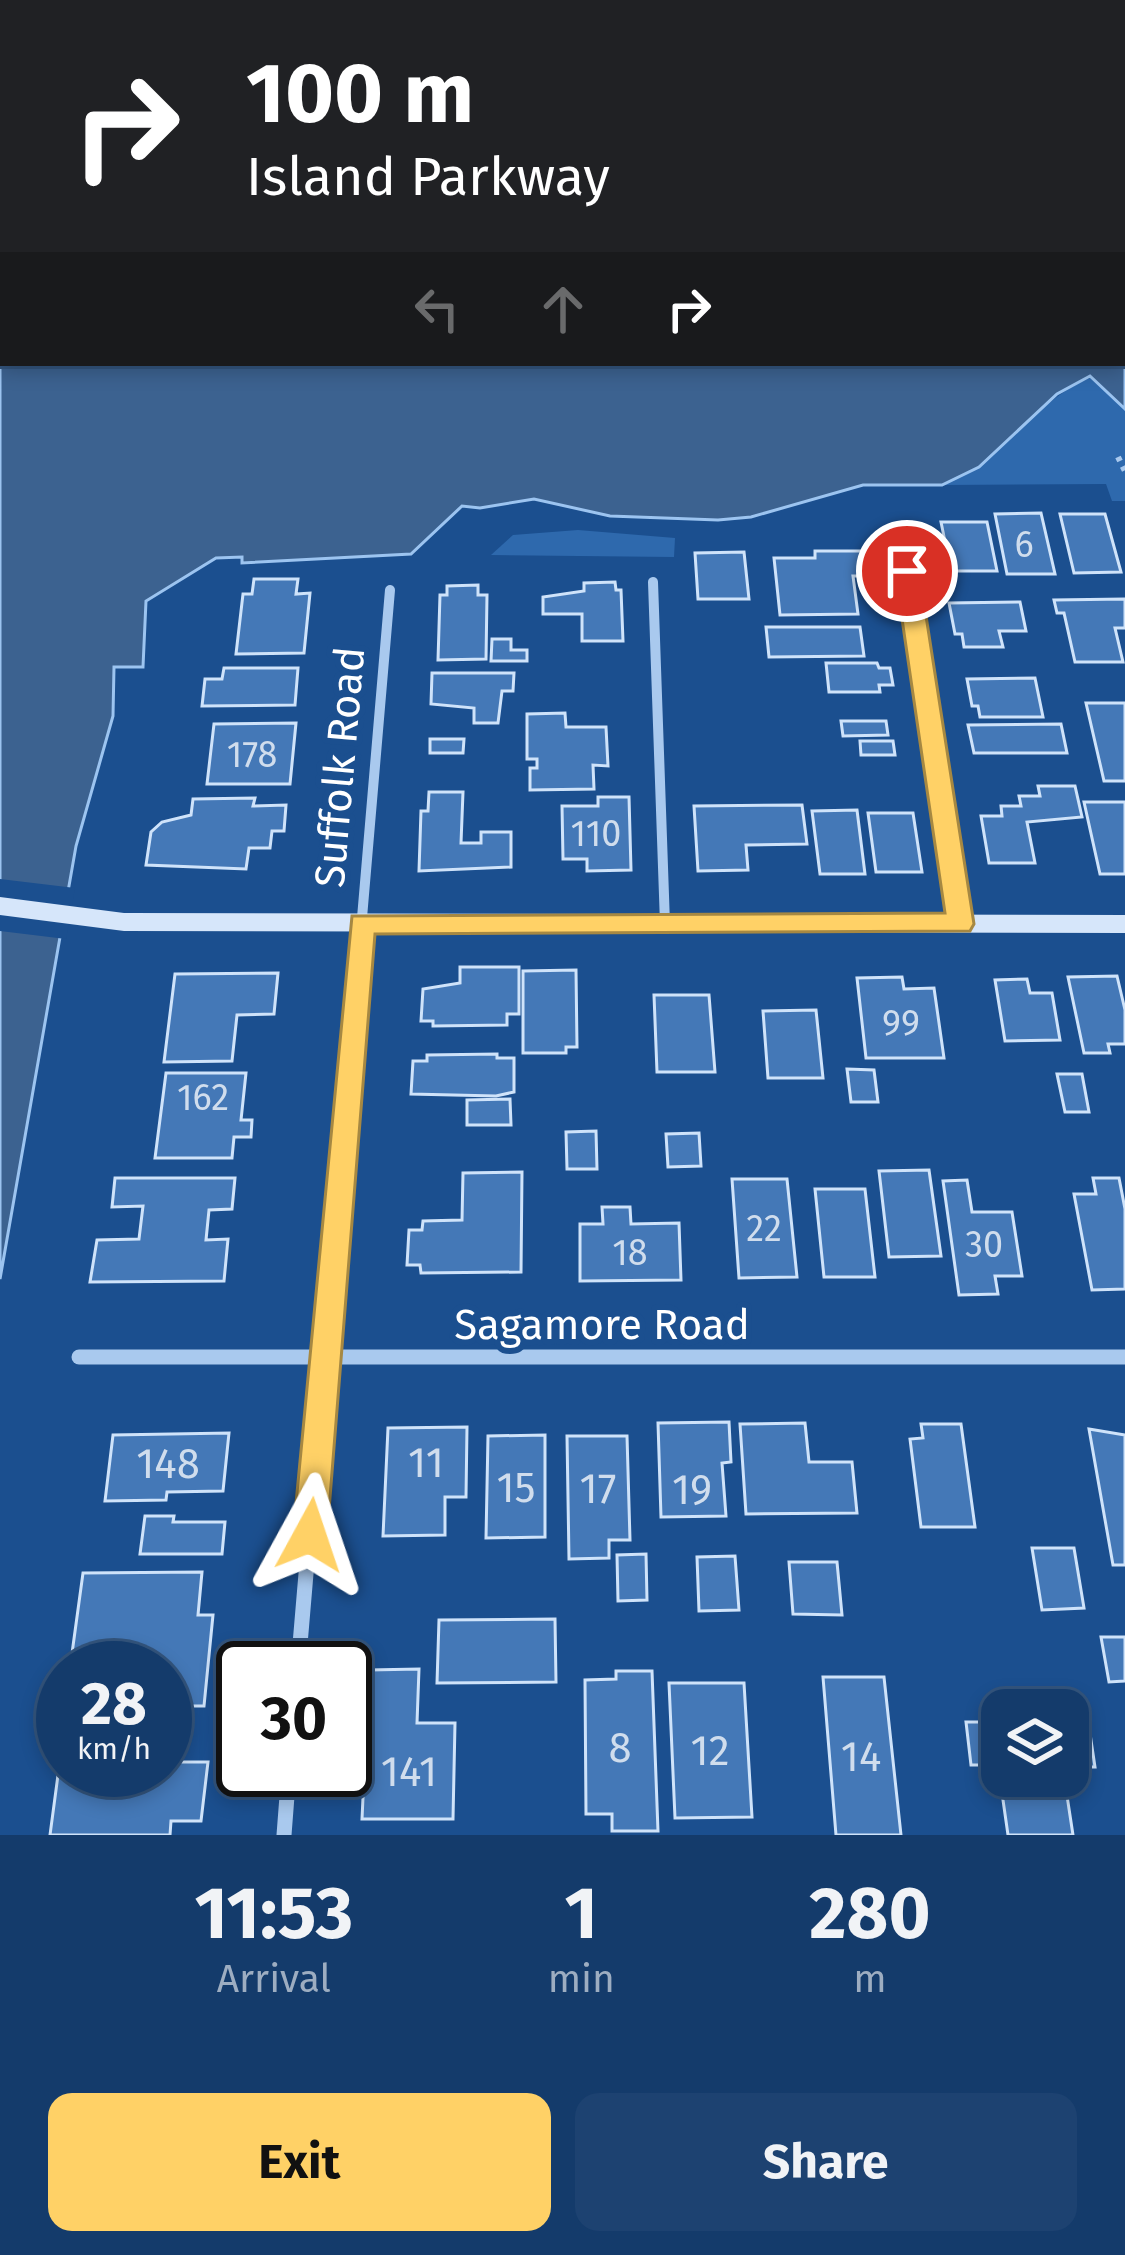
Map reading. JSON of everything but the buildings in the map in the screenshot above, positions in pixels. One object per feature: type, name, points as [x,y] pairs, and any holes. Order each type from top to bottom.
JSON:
[{"type":"street","points":[[907,571],[961,924]]},
{"type":"street","points":[[653,582],[665,924]]},
{"type":"street","name":"Suffolk Road","points":[[300,1641],[390,590]]},
{"type":"street","points":[[0,906],[124,922],[1125,924]]},
{"type":"street","name":"Sagamore Road","points":[[79,1357],[1125,1357]]},
{"type":"street","points":[[284,1835],[288,1797]]},
{"type":"path","points":[[1118,458],[1125,471]]},
{"type":"shaded area","points":[[0,366],[1125,366],[1125,409],[1090,376],[1057,394],[979,467],[942,485],[863,485],[751,517],[718,520],[610,516],[534,499],[480,508],[462,506],[411,554],[242,563],[242,557],[216,558],[146,601],[143,667],[114,667],[113,716],[76,846],[0,1279]]},
{"type":"shaded area","points":[[1092,377],[1125,409],[1125,501],[1112,501],[1106,484],[943,485],[983,461],[1052,401]]},
{"type":"shaded area","points":[[578,530],[675,538],[674,557],[491,555],[513,535]]},
{"type":"pier","points":[[0,879],[75,888],[66,939],[0,931]]},
{"type":"route","points":[[310,1535],[362,923],[961,924],[907,571]]}]
